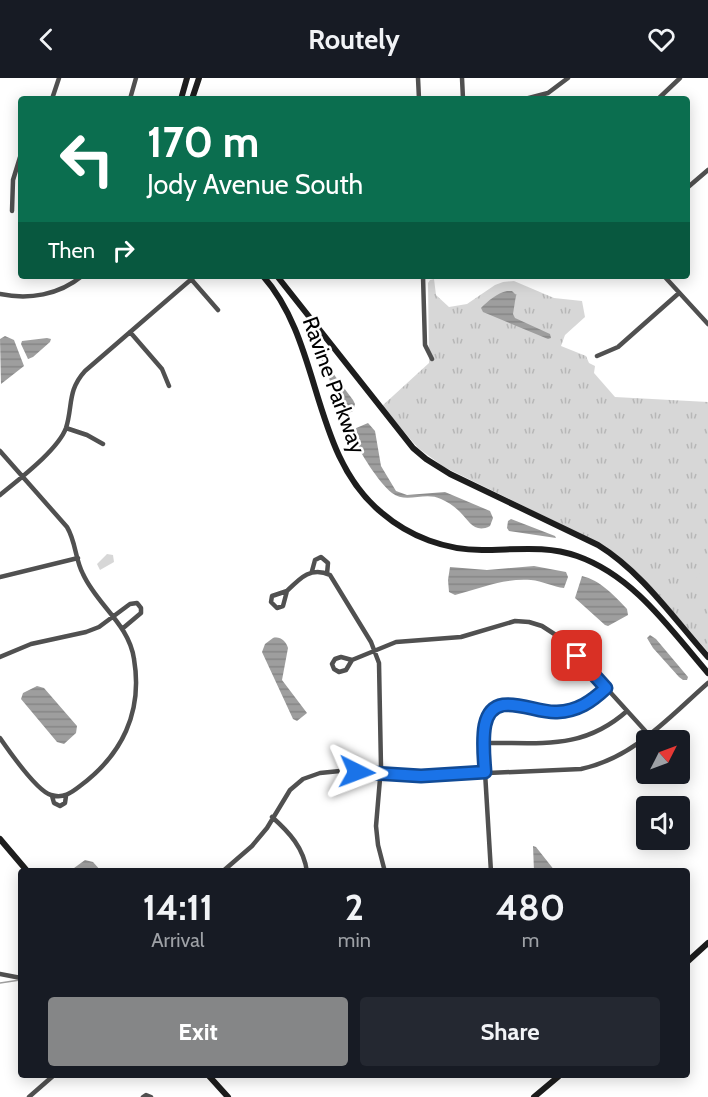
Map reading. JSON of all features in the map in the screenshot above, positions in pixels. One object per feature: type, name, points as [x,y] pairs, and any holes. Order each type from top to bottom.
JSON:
[{"type":"street","points":[[53,96],[59,78]]},
{"type":"street","points":[[131,96],[136,78]]},
{"type":"street","points":[[182,96],[187,78]]},
{"type":"street","points":[[193,96],[199,78]]},
{"type":"street","points":[[418,78],[419,96]]},
{"type":"street","points":[[462,78],[463,96]]},
{"type":"street","points":[[539,96],[548,93],[568,78]]},
{"type":"street","points":[[661,96],[680,78]]},
{"type":"street","points":[[12,211],[13,180],[18,164]]},
{"type":"street","points":[[690,185],[708,170]]},
{"type":"street","points":[[0,294],[20,297],[39,296],[62,289],[77,279]]},
{"type":"street","points":[[0,495],[55,447],[66,428],[71,394],[79,378],[192,279]]},
{"type":"street","points":[[194,279],[218,310]]},
{"type":"street","name":"Ravine Parkway","points":[[266,279],[280,296],[294,323],[341,461],[357,488],[377,509],[409,531],[446,546],[474,550],[524,548],[550,550],[568,553],[595,563],[638,594],[708,673]]},
{"type":"street","name":"Ravine Parkway","points":[[279,279],[413,448],[440,468],[613,555],[640,580],[708,657]]},
{"type":"street","points":[[423,279],[425,345],[432,359]]},
{"type":"street","points":[[667,279],[708,324]]},
{"type":"street","points":[[597,356],[618,346],[680,293]]},
{"type":"street","points":[[130,332],[163,371],[169,386]]},
{"type":"street","points":[[66,428],[90,436],[103,444]]},
{"type":"street","points":[[0,451],[67,527],[73,538],[84,577],[122,629],[131,646],[135,661],[135,705],[124,738],[103,766],[66,796],[52,796],[44,791],[12,756],[0,738]]},
{"type":"street","points":[[312,571],[314,561],[321,557],[328,563],[327,573]]},
{"type":"street","points":[[0,577],[78,558]]},
{"type":"street","points":[[287,591],[305,574],[312,571],[327,573],[334,580],[375,649],[381,671],[381,774],[376,826],[384,868]]},
{"type":"street","points":[[0,657],[19,648],[99,627],[131,603],[137,603],[141,612],[139,616],[122,629]]},
{"type":"street","points":[[352,660],[375,649],[403,640],[461,637],[510,622],[529,622],[549,629],[562,639],[644,730]]},
{"type":"street","points":[[655,730],[708,683]]},
{"type":"street","points":[[491,868],[484,743],[487,719],[500,706],[511,703],[544,712],[565,711],[590,703],[606,688]]},
{"type":"street","points":[[484,743],[572,741],[602,730],[627,711]]},
{"type":"street","points":[[227,868],[252,846],[290,790],[303,780],[321,773],[340,771],[421,776],[581,769],[597,766],[623,755],[636,745]]},
{"type":"street","points":[[52,796],[54,803],[60,806],[65,803],[66,796]]},
{"type":"street","points":[[272,817],[294,839],[307,868]]},
{"type":"street","points":[[0,839],[25,868]]},
{"type":"street","points":[[690,959],[708,944]]},
{"type":"street","points":[[0,974],[18,977]]},
{"type":"street","points":[[29,1097],[51,1078]]},
{"type":"street","points":[[211,1078],[228,1097]]},
{"type":"street","points":[[534,1097],[558,1078]]},
{"type":"street","points":[[539,1097],[559,1078]]},
{"type":"green space","points":[[434,279],[436,295],[449,307],[467,304],[495,285],[514,281],[554,298],[582,301],[585,317],[565,335],[561,346],[586,356],[589,363],[595,366],[594,373],[615,397],[708,402],[708,652],[655,592],[612,552],[595,541],[444,467],[418,448],[382,406],[429,363],[428,283]]},
{"type":"green space","points":[[107,554],[113,555],[114,562],[100,570],[97,564]]},
{"type":"green space","points":[[708,567],[708,606],[688,584]]},
{"type":"shaded area","points":[[512,291],[516,295],[513,314],[515,318],[550,334],[551,338],[548,339],[483,312],[481,308],[496,295]]},
{"type":"shaded area","points":[[5,336],[14,340],[24,366],[1,384],[0,339]]},
{"type":"shaded area","points":[[51,339],[50,342],[28,359],[21,344],[22,341]]},
{"type":"shaded area","points":[[320,356],[353,400],[355,404],[353,411],[346,414],[342,411]]},
{"type":"shaded area","points":[[368,423],[375,431],[381,466],[396,491],[407,495],[445,492],[490,511],[493,518],[490,526],[476,527],[454,506],[444,500],[429,496],[409,498],[392,493],[375,474],[352,436],[354,429]]},
{"type":"shaded area","points":[[511,519],[556,538],[509,531],[508,521]]},
{"type":"shaded area","points":[[534,566],[566,572],[568,577],[564,588],[521,580],[493,584],[455,595],[449,592],[450,567],[487,570]]},
{"type":"shaded area","points":[[582,576],[607,589],[627,609],[628,615],[608,626],[605,625],[575,598]]},
{"type":"shaded area","points":[[650,635],[688,677],[687,680],[679,677],[653,648],[647,638]]},
{"type":"shaded area","points":[[273,638],[280,638],[287,645],[282,680],[307,713],[297,721],[293,719],[262,652],[265,644]]},
{"type":"shaded area","points":[[37,686],[44,688],[77,726],[76,733],[64,744],[57,742],[21,699],[23,693]]},
{"type":"shaded area","points":[[533,846],[553,868],[534,868]]},
{"type":"shaded area","points":[[85,860],[93,862],[98,868],[74,868]]},
{"type":"waterway","points":[[0,983],[18,980]]},
{"type":"route","points":[[357,772],[421,776],[485,772],[485,723],[496,708],[511,703],[535,711],[565,711],[590,703],[606,688],[577,656]]}]
